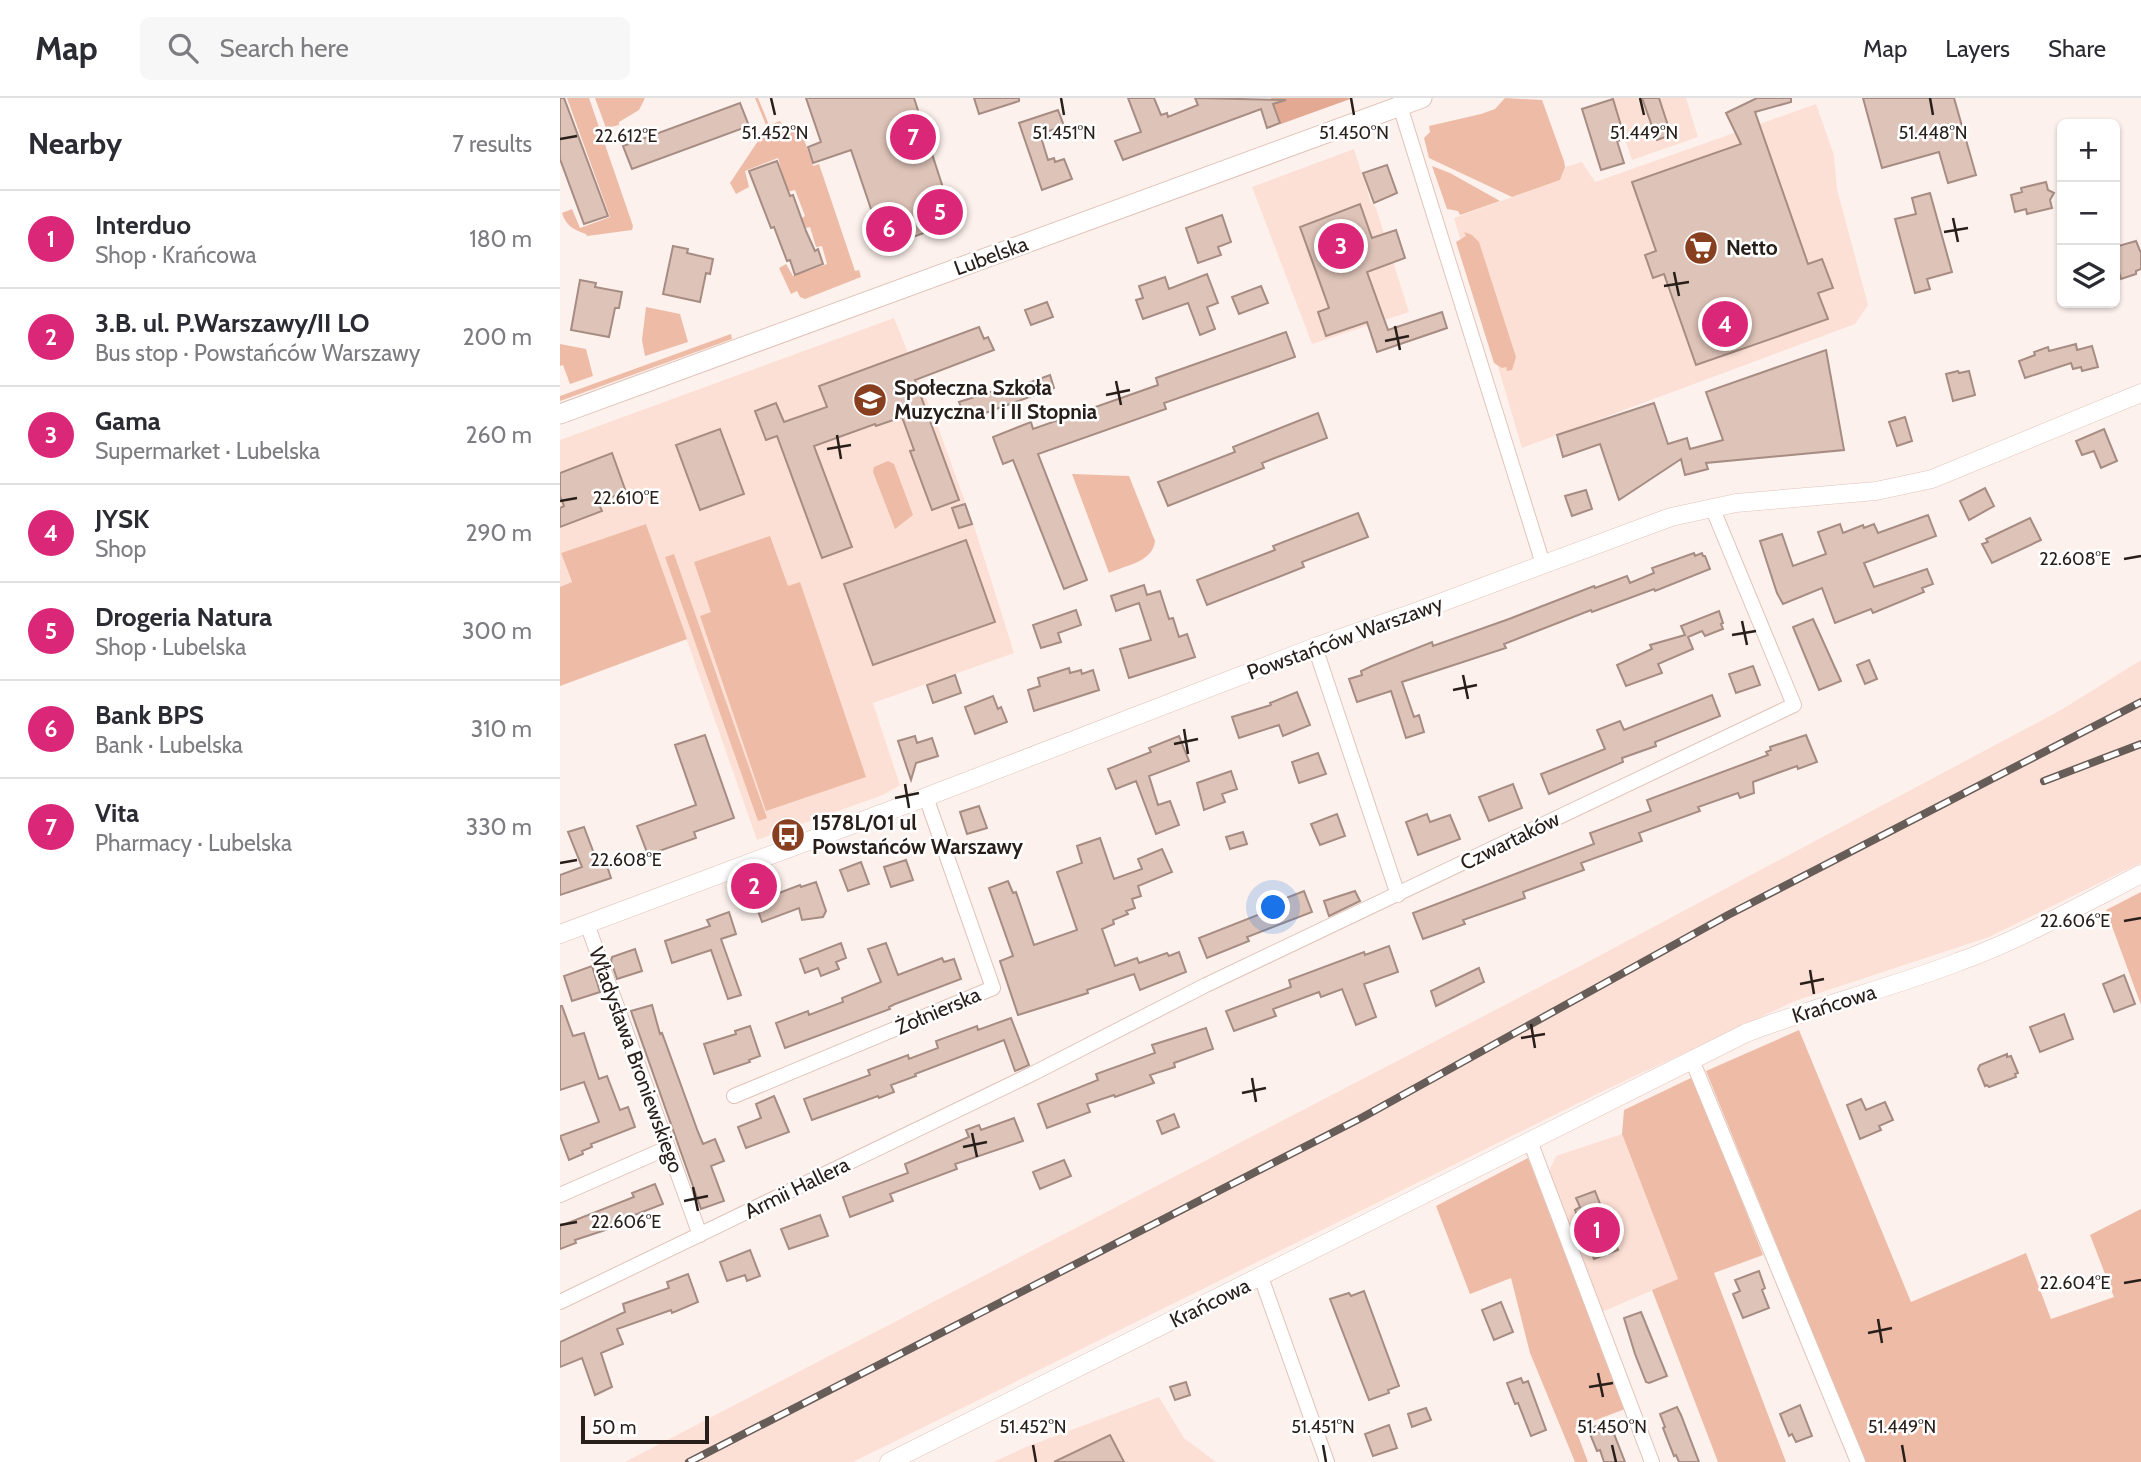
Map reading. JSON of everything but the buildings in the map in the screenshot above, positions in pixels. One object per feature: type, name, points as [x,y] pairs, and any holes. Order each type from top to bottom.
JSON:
[{"type":"main road","name":"Lubelska","points":[[560,414],[1422,98]]},
{"type":"street","points":[[1400,106],[1543,564]]},
{"type":"street","name":"Powstańców Warszawy","points":[[560,934],[1315,647],[1671,517],[1736,503],[1876,491],[1932,479],[2141,393]]},
{"type":"street","name":"Czwartaków","points":[[1034,1073],[1206,985],[1794,705],[1712,507]]},
{"type":"street","points":[[1315,647],[1398,895]]},
{"type":"street","name":"Żołnierska","points":[[734,1096],[993,988],[926,797]]},
{"type":"street","name":"Krańcowa","points":[[889,1462],[1746,1033],[1894,985],[2001,945],[2141,874]]},
{"type":"street","name":"Władysława Broniewskiego","points":[[587,924],[700,1235]]},
{"type":"street","points":[[1692,1059],[1858,1462]]},
{"type":"street","name":"Armii Hallera","points":[[560,1302],[1034,1073]]},
{"type":"street","points":[[1530,1141],[1652,1462]]},
{"type":"street","points":[[560,1195],[667,1148]]},
{"type":"street","points":[[1261,1277],[1326,1462]]},
{"type":"shaded area","points":[[567,98],[589,98],[633,226],[632,230],[587,236],[571,227],[562,213],[572,209],[580,228],[610,217]]},
{"type":"shaded area","points":[[595,98],[645,98],[639,110],[619,122],[619,125],[606,128]]},
{"type":"shaded area","points":[[755,98],[758,98],[769,125],[780,121],[786,131],[800,127],[813,166],[819,164],[855,271],[859,270],[861,277],[805,299],[800,297],[797,291],[791,294],[779,268],[786,264],[793,276],[827,264],[822,246],[816,247],[810,227],[806,228],[802,218],[805,216],[795,190],[787,192],[778,158],[745,171],[749,187],[736,194],[730,183],[764,132],[766,125]]},
{"type":"shaded area","points":[[1271,98],[1353,98],[1281,124]]},
{"type":"shaded area","points":[[1505,98],[1542,100],[1565,167],[1560,180],[1512,197],[1429,158],[1424,138],[1430,132],[1429,126],[1495,109]]},
{"type":"shaded area","points":[[1611,98],[1686,98],[1698,137],[1632,160]]},
{"type":"shaded area","points":[[1816,104],[1834,155],[1837,189],[1868,305],[1855,324],[1522,448],[1454,218],[1560,180],[1565,167],[1582,162],[1595,182]]},
{"type":"shaded area","points":[[1354,149],[1409,312],[1312,344],[1252,187]]},
{"type":"shaded area","points":[[1432,166],[1500,201],[1460,215],[1458,211],[1447,209]]},
{"type":"shaded area","points":[[1464,232],[1479,242],[1516,357],[1512,370],[1507,371],[1506,367],[1502,368],[1494,363],[1456,242],[1466,236]]},
{"type":"shaded area","points":[[646,307],[680,314],[688,342],[645,356],[642,340]]},
{"type":"shaded area","points":[[894,318],[975,529],[1014,653],[873,703],[900,785],[883,795],[757,840],[646,524],[561,553],[572,583],[560,587],[560,440]]},
{"type":"shaded area","points":[[731,334],[732,339],[560,401],[560,396]]},
{"type":"shaded area","points":[[560,344],[586,349],[593,376],[570,384],[563,365],[560,366]]},
{"type":"shaded area","points":[[888,461],[894,464],[913,515],[895,529],[873,472],[874,467]]},
{"type":"shaded area","points":[[1072,474],[1129,476],[1155,541],[1149,554],[1138,562],[1109,573]]},
{"type":"shaded area","points":[[646,524],[687,639],[560,686],[560,587],[572,582],[561,553]]},
{"type":"shaded area","points":[[770,536],[788,586],[800,582],[866,777],[766,811],[700,616],[711,612],[694,562]]},
{"type":"shaded area","points":[[674,554],[767,818],[758,821],[665,557]]},
{"type":"shaded area","points":[[2141,660],[2141,863],[1989,937],[1795,1001],[1599,1093],[853,1462],[625,1462],[1582,965],[2061,710]]},
{"type":"shaded area","points":[[2141,892],[2141,1005],[2106,910]]},
{"type":"shaded area","points":[[1799,1030],[1911,1302],[2026,1253],[2051,1319],[2114,1297],[2090,1235],[2141,1209],[2141,1462],[1865,1462],[1706,1071]]},
{"type":"shaded area","points":[[1693,1077],[1763,1255],[1714,1273],[1786,1462],[1718,1462],[1652,1290],[1678,1279],[1622,1134],[1624,1110]]},
{"type":"shaded area","points":[[1622,1134],[1678,1279],[1602,1312],[1549,1172],[1556,1156]]},
{"type":"shaded area","points":[[1528,1158],[1625,1409],[1575,1428],[1588,1462],[1575,1462],[1530,1353],[1511,1278],[1470,1294],[1436,1206]]},
{"type":"shaded area","points":[[1159,1397],[1184,1438],[1216,1462],[993,1462],[1026,1447]]},
{"type":"railway","points":[[689,1462],[1363,1117],[1728,915],[2141,702]]},
{"type":"railway","points":[[2044,781],[2141,744]]},
{"type":"place","name":"Vita","points":[[913,137]]},
{"type":"place","name":"Drogeria Natura","points":[[940,212]]},
{"type":"place","name":"Bank BPS","points":[[889,229]]},
{"type":"place","name":"Gama","points":[[1341,246]]},
{"type":"place","name":"Netto","points":[[1701,248]]},
{"type":"place","name":"JYSK","points":[[1725,324]]},
{"type":"place","name":"Społeczna Szkoła Muzyczna I i II Stopnia","points":[[870,400]]},
{"type":"place","name":"1578L/01 ul Powstańców Warszawy","points":[[788,835]]},
{"type":"place","name":"3.B. ul. P.Warszawy/II LO","points":[[754,886]]},
{"type":"place","name":"Interduo","points":[[1597,1230]]}]
